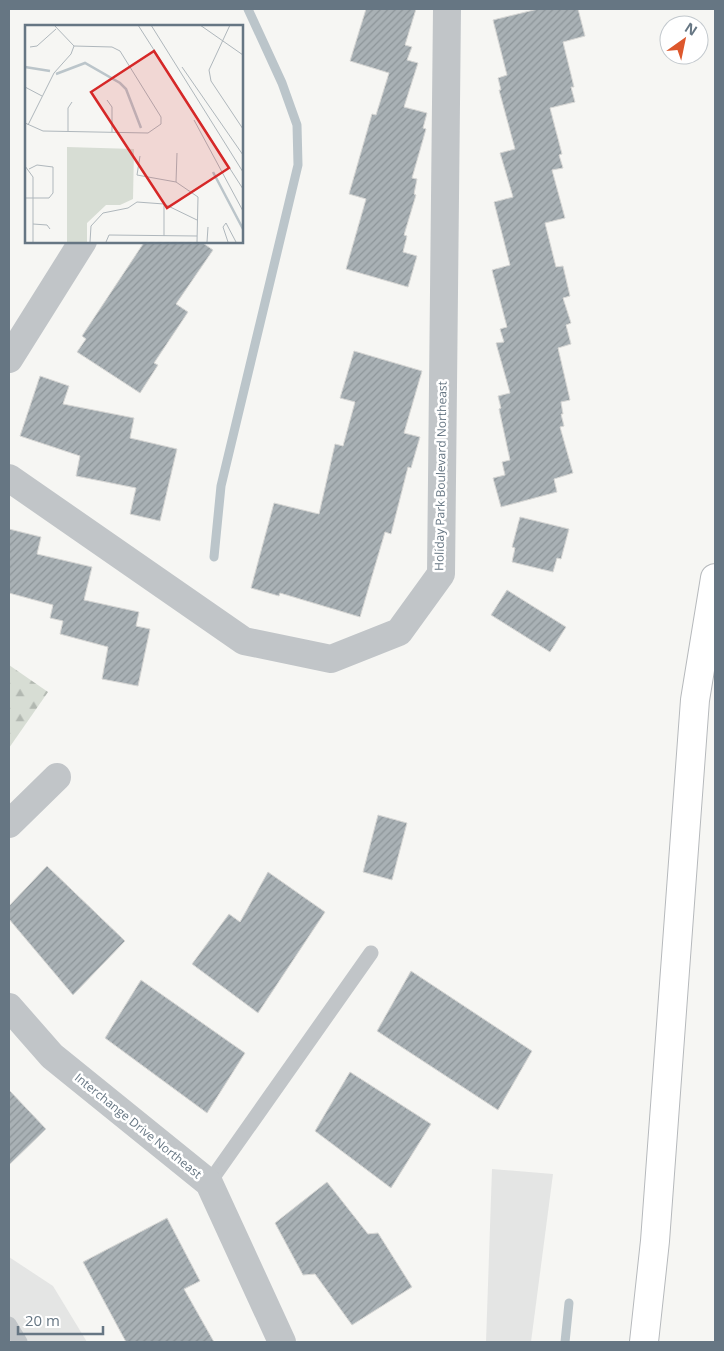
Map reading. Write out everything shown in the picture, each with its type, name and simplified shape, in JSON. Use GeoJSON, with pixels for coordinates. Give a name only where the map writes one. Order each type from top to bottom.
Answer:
{"type":"FeatureCollection","features":[{"type":"Feature","properties":{"kind":"highway"},"geometry":{"type":"LineString","coordinates":[[644,1342],[655,1242],[695,700],[715,578]]}},
{"type":"Feature","properties":{"kind":"street","name":"Holiday Park Boulevard Northeast"},"geometry":{"type":"LineString","coordinates":[[9,478],[244,641],[331,659],[399,632],[441,574],[447,9]]}},
{"type":"Feature","properties":{"kind":"street"},"geometry":{"type":"LineString","coordinates":[[9,359],[82,242]]}},
{"type":"Feature","properties":{"kind":"street"},"geometry":{"type":"LineString","coordinates":[[9,824],[57,777]]}},
{"type":"Feature","properties":{"kind":"street","name":"Interchange Drive Northeast"},"geometry":{"type":"LineString","coordinates":[[9,1007],[52,1056],[209,1183],[282,1342]]}},
{"type":"Feature","properties":{"kind":"lane"},"geometry":{"type":"LineString","coordinates":[[209,1183],[371,953]]}},
{"type":"Feature","properties":{"kind":"lane"},"geometry":{"type":"LineString","coordinates":[[9,1324],[20,1342]]}},
{"type":"Feature","properties":{"kind":"shaded area"},"geometry":{"type":"Polygon","coordinates":[[[492,1169],[553,1174],[531,1342],[486,1342],[492,1169]]]}},
{"type":"Feature","properties":{"kind":"shaded area"},"geometry":{"type":"Polygon","coordinates":[[[9,1257],[53,1286],[87,1342],[9,1342],[9,1257]]]}},
{"type":"Feature","properties":{"kind":"green space"},"geometry":{"type":"Polygon","coordinates":[[[9,665],[48,692],[9,748],[9,665]]]}},
{"type":"Feature","properties":{"kind":"building"},"geometry":{"type":"Polygon","coordinates":[[[366,9],[416,9],[405,45],[412,47],[407,60],[418,63],[404,107],[427,113],[423,128],[426,129],[412,178],[417,179],[414,194],[416,195],[404,235],[407,236],[403,252],[417,256],[408,287],[346,269],[366,199],[349,194],[372,114],[376,115],[389,73],[350,61],[366,9]]]}},
{"type":"Feature","properties":{"kind":"building"},"geometry":{"type":"Polygon","coordinates":[[[538,9],[578,9],[585,36],[563,42],[574,87],[571,87],[575,102],[550,108],[562,154],[559,155],[563,168],[552,170],[565,218],[545,223],[556,267],[563,266],[570,296],[563,298],[571,323],[566,325],[571,344],[558,348],[570,400],[561,402],[564,426],[560,427],[573,473],[554,479],[557,492],[501,507],[493,478],[505,475],[502,462],[510,460],[498,396],[510,393],[496,343],[504,342],[500,329],[507,327],[492,270],[510,265],[494,202],[513,197],[500,153],[515,149],[499,90],[501,90],[498,78],[507,75],[493,20],[538,9]]]}},
{"type":"Feature","properties":{"kind":"building"},"geometry":{"type":"Polygon","coordinates":[[[144,242],[201,242],[213,250],[176,304],[188,312],[154,363],[158,365],[140,393],[77,352],[86,339],[82,336],[144,242]]]}},
{"type":"Feature","properties":{"kind":"building"},"geometry":{"type":"Polygon","coordinates":[[[354,351],[422,371],[404,433],[420,437],[411,468],[408,467],[391,534],[385,532],[360,617],[280,593],[279,596],[251,588],[274,503],[319,514],[335,444],[343,446],[355,402],[340,398],[354,351]]]}},
{"type":"Feature","properties":{"kind":"building"},"geometry":{"type":"Polygon","coordinates":[[[40,376],[69,386],[63,404],[134,418],[130,438],[177,449],[160,521],[130,514],[136,488],[76,476],[80,456],[20,436],[40,376]]]}},
{"type":"Feature","properties":{"kind":"building"},"geometry":{"type":"Polygon","coordinates":[[[520,517],[569,529],[561,559],[557,558],[553,572],[512,562],[515,548],[512,547],[520,517]]]}},
{"type":"Feature","properties":{"kind":"building"},"geometry":{"type":"Polygon","coordinates":[[[9,529],[41,537],[37,554],[92,567],[84,600],[139,612],[136,626],[150,629],[138,686],[102,679],[108,647],[60,634],[63,621],[50,618],[53,605],[9,593],[9,529]]]}},
{"type":"Feature","properties":{"kind":"building"},"geometry":{"type":"Polygon","coordinates":[[[507,590],[566,627],[550,652],[491,615],[507,590]]]}},
{"type":"Feature","properties":{"kind":"building"},"geometry":{"type":"Polygon","coordinates":[[[378,815],[407,823],[392,880],[363,872],[378,815]]]}},
{"type":"Feature","properties":{"kind":"building"},"geometry":{"type":"Polygon","coordinates":[[[47,866],[125,941],[73,995],[9,919],[9,906],[47,866]]]}},
{"type":"Feature","properties":{"kind":"building"},"geometry":{"type":"Polygon","coordinates":[[[268,872],[325,912],[258,1013],[192,964],[229,914],[240,922],[268,872]]]}},
{"type":"Feature","properties":{"kind":"building"},"geometry":{"type":"Polygon","coordinates":[[[411,971],[532,1051],[498,1110],[377,1031],[411,971]]]}},
{"type":"Feature","properties":{"kind":"building"},"geometry":{"type":"Polygon","coordinates":[[[141,980],[245,1053],[207,1113],[105,1038],[141,980]]]}},
{"type":"Feature","properties":{"kind":"building"},"geometry":{"type":"Polygon","coordinates":[[[350,1072],[431,1124],[391,1188],[315,1131],[350,1072]]]}},
{"type":"Feature","properties":{"kind":"building"},"geometry":{"type":"Polygon","coordinates":[[[9,1090],[46,1129],[9,1165],[9,1090]]]}},
{"type":"Feature","properties":{"kind":"building"},"geometry":{"type":"Polygon","coordinates":[[[327,1182],[368,1234],[378,1233],[412,1287],[352,1325],[315,1274],[303,1275],[275,1223],[327,1182]]]}},
{"type":"Feature","properties":{"kind":"building"},"geometry":{"type":"Polygon","coordinates":[[[167,1218],[200,1281],[184,1289],[214,1342],[126,1342],[83,1262],[167,1218]]]}},
{"type":"Feature","properties":{"kind":"waterway"},"geometry":{"type":"LineString","coordinates":[[214,557],[221,486],[298,165],[297,125],[282,83],[248,9]]}},
{"type":"Feature","properties":{"kind":"waterway"},"geometry":{"type":"LineString","coordinates":[[565,1342],[569,1303]]}}]}
